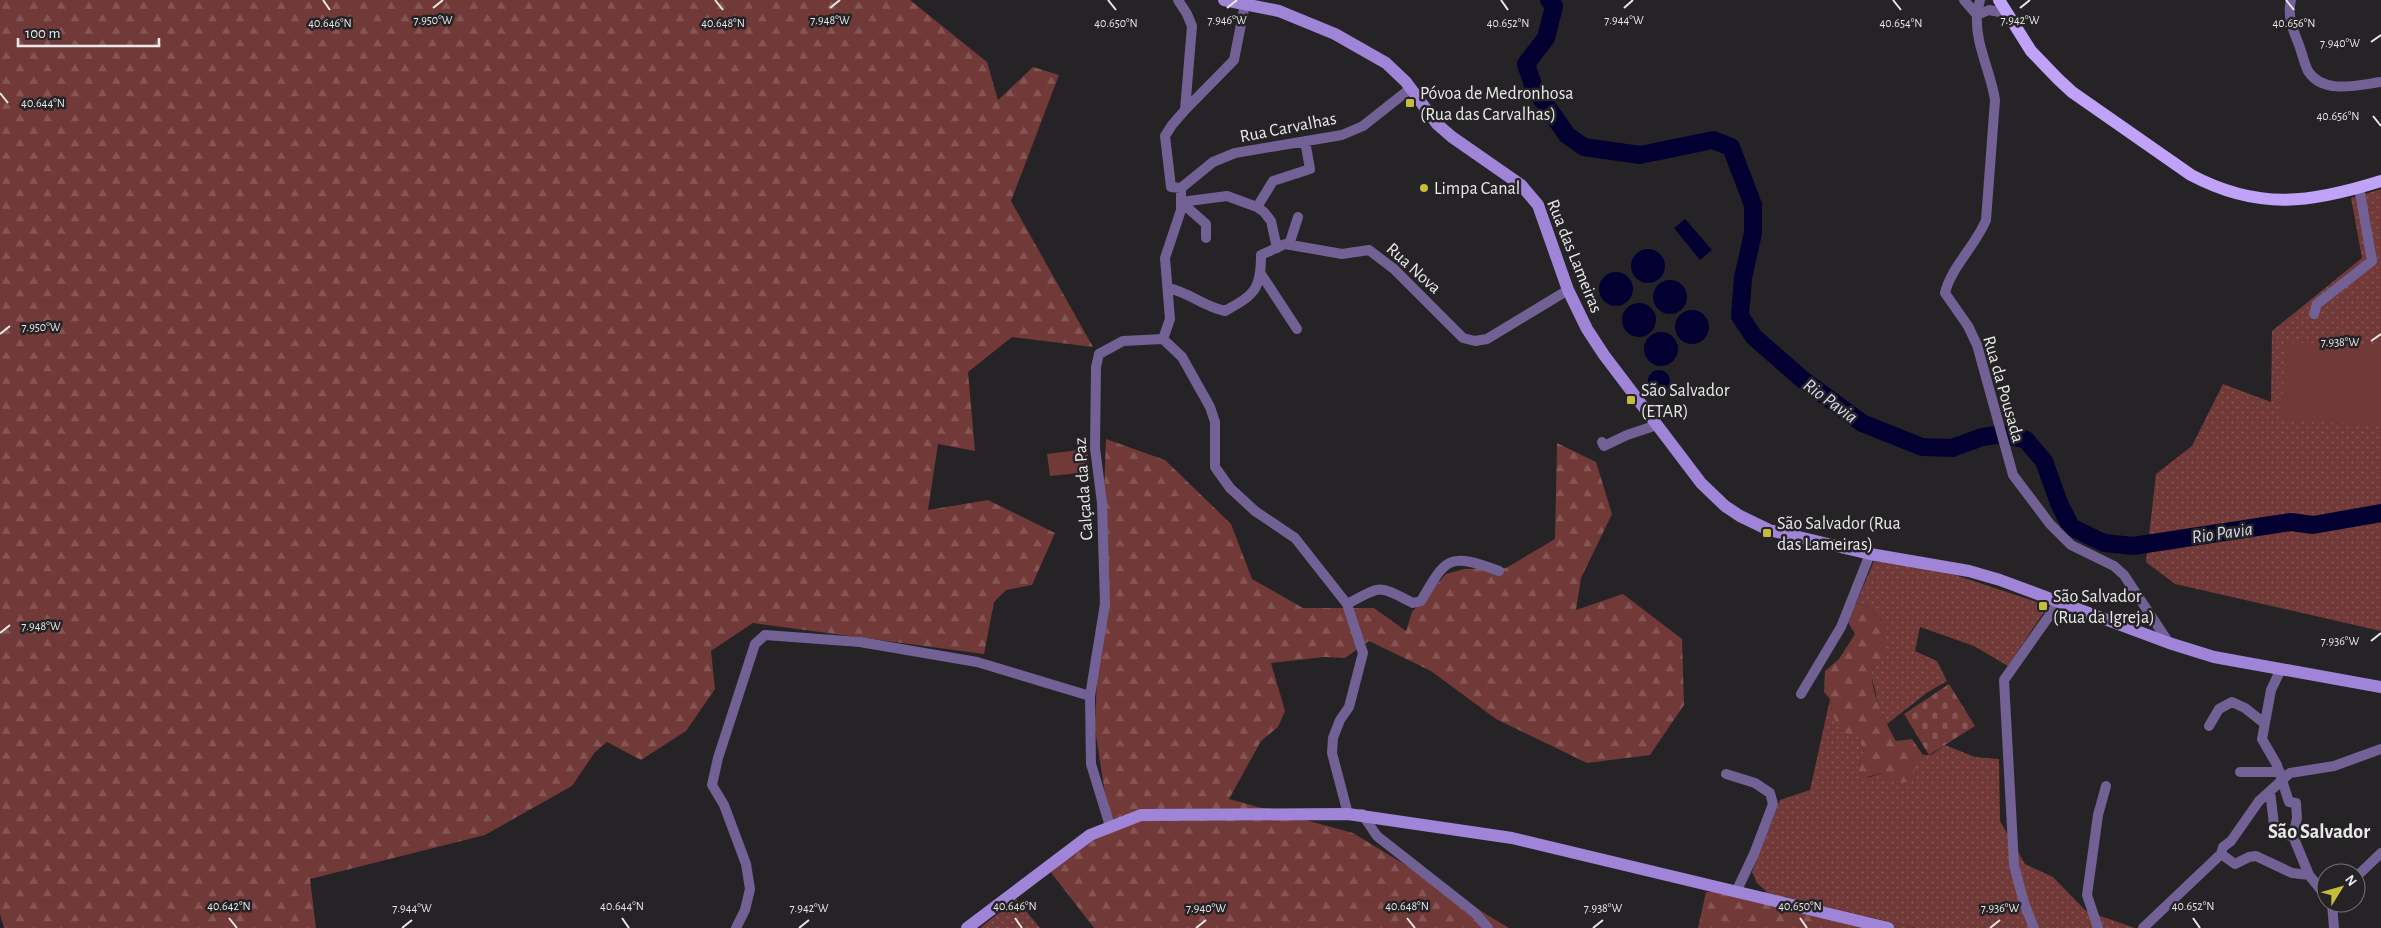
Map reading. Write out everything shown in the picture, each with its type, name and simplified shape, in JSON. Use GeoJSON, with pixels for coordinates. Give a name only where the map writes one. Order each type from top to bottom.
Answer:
{"type":"FeatureCollection","features":[{"type":"Feature","properties":{"kind":"main road"},"geometry":{"type":"LineString","coordinates":[[1999,0],[2005,12],[2043,66],[2072,92],[2184,170],[2211,186],[2243,196],[2268,200],[2300,199],[2359,187],[2381,180]]}},
{"type":"Feature","properties":{"kind":"street"},"geometry":{"type":"LineString","coordinates":[[1178,0],[1192,26],[1185,110]]}},
{"type":"Feature","properties":{"kind":"street","name":"Rua das Lameiras"},"geometry":{"type":"LineString","coordinates":[[1224,0],[1279,11],[1336,34],[1386,63],[1411,88],[1437,124],[1452,138],[1521,185],[1538,205],[1568,290],[1587,329],[1701,482],[1724,506],[1740,516],[1769,530],[1870,554],[1969,571],[2000,580],[2169,643],[2214,657],[2381,687]]}},
{"type":"Feature","properties":{"kind":"street"},"geometry":{"type":"LineString","coordinates":[[1964,0],[1978,7],[2005,12]]}},
{"type":"Feature","properties":{"kind":"street"},"geometry":{"type":"LineString","coordinates":[[1978,7],[1989,0]]}},
{"type":"Feature","properties":{"kind":"street"},"geometry":{"type":"LineString","coordinates":[[2291,0],[2289,9],[2291,25],[2308,71],[2317,80],[2327,85],[2338,87],[2381,82]]}},
{"type":"Feature","properties":{"kind":"street"},"geometry":{"type":"LineString","coordinates":[[1244,4],[1234,60],[1185,110],[1165,136],[1171,187],[1181,188],[1181,210],[1166,258],[1170,319],[1163,339],[1182,357],[1210,406],[1215,422],[1215,467],[1230,488],[1255,511],[1295,538],[1348,604],[1363,653],[1349,707],[1340,720],[1333,738],[1332,753],[1348,814]]}},
{"type":"Feature","properties":{"kind":"street","name":"Rua da Pousada"},"geometry":{"type":"LineString","coordinates":[[1978,7],[1979,39],[1992,81],[1995,100],[1988,210],[1980,237],[1947,283],[1945,294],[1968,326],[1977,345],[2013,475],[2050,524],[2072,545],[2114,566],[2124,575],[2169,643]]}},
{"type":"Feature","properties":{"kind":"street","name":"Rua Carvalhas"},"geometry":{"type":"LineString","coordinates":[[1181,188],[1213,162],[1235,153],[1342,135],[1362,126],[1411,88]]}},
{"type":"Feature","properties":{"kind":"street"},"geometry":{"type":"LineString","coordinates":[[1256,207],[1273,181],[1310,169],[1305,141]]}},
{"type":"Feature","properties":{"kind":"street"},"geometry":{"type":"LineString","coordinates":[[2314,314],[2317,304],[2372,261],[2359,187]]}},
{"type":"Feature","properties":{"kind":"street"},"geometry":{"type":"LineString","coordinates":[[1181,202],[1227,196],[1256,207],[1271,221],[1278,248]]}},
{"type":"Feature","properties":{"kind":"street"},"geometry":{"type":"LineString","coordinates":[[1181,202],[1206,224],[1206,238]]}},
{"type":"Feature","properties":{"kind":"street"},"geometry":{"type":"LineString","coordinates":[[1289,245],[1298,217]]}},
{"type":"Feature","properties":{"kind":"street","name":"Rua Nova"},"geometry":{"type":"LineString","coordinates":[[1168,288],[1184,292],[1208,307],[1224,311],[1249,297],[1256,290],[1261,274],[1261,256],[1285,244],[1342,254],[1369,250],[1394,269],[1463,338],[1475,341],[1487,339],[1568,290]]}},
{"type":"Feature","properties":{"kind":"street"},"geometry":{"type":"LineString","coordinates":[[1261,274],[1296,329]]}},
{"type":"Feature","properties":{"kind":"street","name":"Calçada da Paz"},"geometry":{"type":"LineString","coordinates":[[1110,826],[1091,764],[1090,696],[1105,604],[1102,503],[1095,448],[1096,367],[1100,354],[1123,341],[1163,339]]}},
{"type":"Feature","properties":{"kind":"street"},"geometry":{"type":"LineString","coordinates":[[1602,442],[1604,446],[1627,435],[1657,425]]}},
{"type":"Feature","properties":{"kind":"street"},"geometry":{"type":"LineString","coordinates":[[1801,694],[1841,627],[1870,554]]}},
{"type":"Feature","properties":{"kind":"street"},"geometry":{"type":"LineString","coordinates":[[1348,604],[1375,589],[1384,589],[1413,603],[1420,601],[1440,568],[1455,560],[1486,566],[1499,571]]}},
{"type":"Feature","properties":{"kind":"street"},"geometry":{"type":"LineString","coordinates":[[2034,928],[2024,903],[2014,865],[2004,680],[2059,602]]}},
{"type":"Feature","properties":{"kind":"street"},"geometry":{"type":"LineString","coordinates":[[2145,633],[2149,612]]}},
{"type":"Feature","properties":{"kind":"street"},"geometry":{"type":"LineString","coordinates":[[736,928],[745,910],[750,889],[746,864],[724,805],[712,785],[718,758],[755,644],[765,635],[860,642],[977,662],[1090,696]]}},
{"type":"Feature","properties":{"kind":"street"},"geometry":{"type":"LineString","coordinates":[[2281,669],[2271,690],[2262,739],[2281,776],[2290,802],[2296,804],[2297,810],[2292,836],[2308,875],[2316,884]]}},
{"type":"Feature","properties":{"kind":"street"},"geometry":{"type":"LineString","coordinates":[[2209,726],[2219,709],[2232,702],[2245,708],[2264,723]]}},
{"type":"Feature","properties":{"kind":"street"},"geometry":{"type":"LineString","coordinates":[[2240,772],[2281,776],[2334,766],[2381,749]]}},
{"type":"Feature","properties":{"kind":"street"},"geometry":{"type":"LineString","coordinates":[[1726,774],[1755,783],[1770,793],[1773,804],[1754,854],[1736,892]]}},
{"type":"Feature","properties":{"kind":"street"},"geometry":{"type":"LineString","coordinates":[[2143,928],[2221,854],[2223,847],[2231,841],[2253,808],[2270,791],[2281,776]]}},
{"type":"Feature","properties":{"kind":"street"},"geometry":{"type":"LineString","coordinates":[[2098,928],[2086,895],[2098,815],[2106,786]]}},
{"type":"Feature","properties":{"kind":"street"},"geometry":{"type":"LineString","coordinates":[[2270,791],[2275,833],[2292,836]]}},
{"type":"Feature","properties":{"kind":"street"},"geometry":{"type":"LineString","coordinates":[[967,928],[1090,835],[1141,815],[1348,814],[1362,814],[1512,838],[1888,928]]}},
{"type":"Feature","properties":{"kind":"street"},"geometry":{"type":"LineString","coordinates":[[1362,814],[1377,836],[1475,913],[1488,928]]}},
{"type":"Feature","properties":{"kind":"street"},"geometry":{"type":"LineString","coordinates":[[2366,867],[2381,853]]}},
{"type":"Feature","properties":{"kind":"street"},"geometry":{"type":"LineString","coordinates":[[2221,854],[2235,864],[2249,857],[2256,856],[2292,873],[2308,875]]}},
{"type":"Feature","properties":{"kind":"street"},"geometry":{"type":"LineString","coordinates":[[2333,913],[2334,928]]}},
{"type":"Feature","properties":{"kind":"green space"},"geometry":{"type":"Polygon","coordinates":[[[0,0],[910,0],[987,62],[998,100],[1033,67],[1059,75],[1011,201],[1093,347],[1012,337],[968,372],[975,451],[938,444],[928,510],[988,500],[1055,533],[1032,585],[1006,590],[994,602],[984,654],[753,623],[711,651],[715,689],[686,731],[641,760],[607,742],[595,752],[572,786],[485,835],[310,879],[316,928],[4,928],[0,914],[0,0]]]}},
{"type":"Feature","properties":{"kind":"green space"},"geometry":{"type":"Polygon","coordinates":[[[2381,189],[2381,631],[2175,584],[2146,562],[2156,474],[2192,446],[2223,384],[2271,402],[2272,331],[2362,258],[2351,198],[2381,189]]]}},
{"type":"Feature","properties":{"kind":"green space"},"geometry":{"type":"Polygon","coordinates":[[[2286,342],[2381,346],[2381,424],[2281,421],[2286,342]]]}},
{"type":"Feature","properties":{"kind":"green space"},"geometry":{"type":"Polygon","coordinates":[[[1106,439],[1165,460],[1231,524],[1252,579],[1303,608],[1374,608],[1406,631],[1412,612],[1446,574],[1464,569],[1506,568],[1555,539],[1557,443],[1596,462],[1612,514],[1581,578],[1576,610],[1623,594],[1682,639],[1684,705],[1650,755],[1587,763],[1496,719],[1431,671],[1369,641],[1345,658],[1324,657],[1271,663],[1285,711],[1278,727],[1261,741],[1229,799],[1353,833],[1509,928],[1094,928],[1049,870],[1110,826],[1095,729],[1106,439]]]}},
{"type":"Feature","properties":{"kind":"green space"},"geometry":{"type":"Polygon","coordinates":[[[1087,449],[1090,472],[1050,476],[1047,454],[1087,449]]]}},
{"type":"Feature","properties":{"kind":"green space"},"geometry":{"type":"Polygon","coordinates":[[[1874,561],[1940,570],[2040,603],[2044,612],[2008,666],[1974,646],[1920,627],[1915,651],[1937,661],[1947,681],[1928,692],[1887,724],[1879,707],[1871,674],[1887,627],[1869,607],[1856,603],[1874,561]]]}},
{"type":"Feature","properties":{"kind":"green space"},"geometry":{"type":"Polygon","coordinates":[[[1856,603],[1869,607],[1887,627],[1885,657],[1875,664],[1872,671],[1872,680],[1878,703],[1896,741],[1912,739],[1923,755],[1908,782],[1891,782],[1881,773],[1861,779],[1858,768],[1864,752],[1858,736],[1841,732],[1832,713],[1830,699],[1824,692],[1825,671],[1839,659],[1855,634],[1848,622],[1856,603]]]}},
{"type":"Feature","properties":{"kind":"green space"},"geometry":{"type":"Polygon","coordinates":[[[1949,684],[1975,726],[1929,755],[1904,714],[1949,684]]]}},
{"type":"Feature","properties":{"kind":"green space"},"geometry":{"type":"Polygon","coordinates":[[[1830,699],[1832,713],[1858,735],[1864,753],[1858,768],[1867,778],[1882,773],[1907,782],[1923,755],[1931,755],[1945,745],[1975,757],[1999,759],[2000,821],[2025,864],[2053,877],[2086,911],[2135,928],[1915,928],[1767,892],[1757,883],[1752,872],[1780,800],[1810,790],[1830,699]]]}},
{"type":"Feature","properties":{"kind":"green space"},"geometry":{"type":"Polygon","coordinates":[[[1706,892],[1767,892],[1915,928],[1698,928],[1706,892]]]}},
{"type":"Feature","properties":{"kind":"green space"},"geometry":{"type":"Polygon","coordinates":[[[1016,899],[1040,928],[980,928],[1016,899]]]}},
{"type":"Feature","properties":{"kind":"shaded area"},"geometry":{"type":"Polygon","coordinates":[[[1685,219],[1712,250],[1700,260],[1674,228],[1685,219]]]}},
{"type":"Feature","properties":{"kind":"shaded area"},"geometry":{"type":"Polygon","coordinates":[[[1648,249],[1660,254],[1665,266],[1660,278],[1648,283],[1636,278],[1631,266],[1636,254],[1648,249]]]}},
{"type":"Feature","properties":{"kind":"shaded area"},"geometry":{"type":"Polygon","coordinates":[[[1616,272],[1628,277],[1633,289],[1628,301],[1616,306],[1604,301],[1599,289],[1604,277],[1616,272]]]}},
{"type":"Feature","properties":{"kind":"shaded area"},"geometry":{"type":"Polygon","coordinates":[[[1670,280],[1682,285],[1687,297],[1682,309],[1670,314],[1658,309],[1653,297],[1658,285],[1670,280]]]}},
{"type":"Feature","properties":{"kind":"shaded area"},"geometry":{"type":"Polygon","coordinates":[[[1639,303],[1651,308],[1656,320],[1651,332],[1639,337],[1627,332],[1622,320],[1627,308],[1639,303]]]}},
{"type":"Feature","properties":{"kind":"shaded area"},"geometry":{"type":"Polygon","coordinates":[[[1692,310],[1704,315],[1709,327],[1704,339],[1692,344],[1680,339],[1675,327],[1680,315],[1692,310]]]}},
{"type":"Feature","properties":{"kind":"shaded area"},"geometry":{"type":"Polygon","coordinates":[[[1661,332],[1673,337],[1678,349],[1673,361],[1661,366],[1649,361],[1644,349],[1649,337],[1661,332]]]}},
{"type":"Feature","properties":{"kind":"shaded area"},"geometry":{"type":"Polygon","coordinates":[[[1659,370],[1667,373],[1670,381],[1667,389],[1659,392],[1651,389],[1648,381],[1651,373],[1659,370]]]}},
{"type":"Feature","properties":{"kind":"waterway","name":"Rio Pavia"},"geometry":{"type":"LineString","coordinates":[[1549,0],[1554,6],[1546,38],[1526,64],[1534,88],[1567,135],[1584,147],[1640,155],[1713,140],[1731,147],[1753,205],[1753,233],[1743,278],[1740,316],[1754,337],[1802,379],[1862,423],[1922,447],[1952,448],[1982,437],[2004,434],[2026,440],[2044,461],[2059,503],[2071,527],[2104,543],[2133,546],[2291,522],[2313,525],[2381,513]]}},
{"type":"Feature","properties":{"kind":"place","name":"Póvoa de Medronhosa (Rua das Carvalhas)"},"geometry":{"type":"Point","coordinates":[1410,103]}},
{"type":"Feature","properties":{"kind":"place","name":"Limpa Canal"},"geometry":{"type":"Point","coordinates":[1424,188]}},
{"type":"Feature","properties":{"kind":"place","name":"São Salvador (ETAR)"},"geometry":{"type":"Point","coordinates":[1631,400]}},
{"type":"Feature","properties":{"kind":"place","name":"São Salvador (Rua das Lameiras)"},"geometry":{"type":"Point","coordinates":[1767,533]}},
{"type":"Feature","properties":{"kind":"place","name":"São Salvador (Rua da Igreja)"},"geometry":{"type":"Point","coordinates":[2043,606]}},
{"type":"Feature","properties":{"kind":"district","name":"São Salvador"},"geometry":{"type":"Point","coordinates":[2319,831]}}]}
